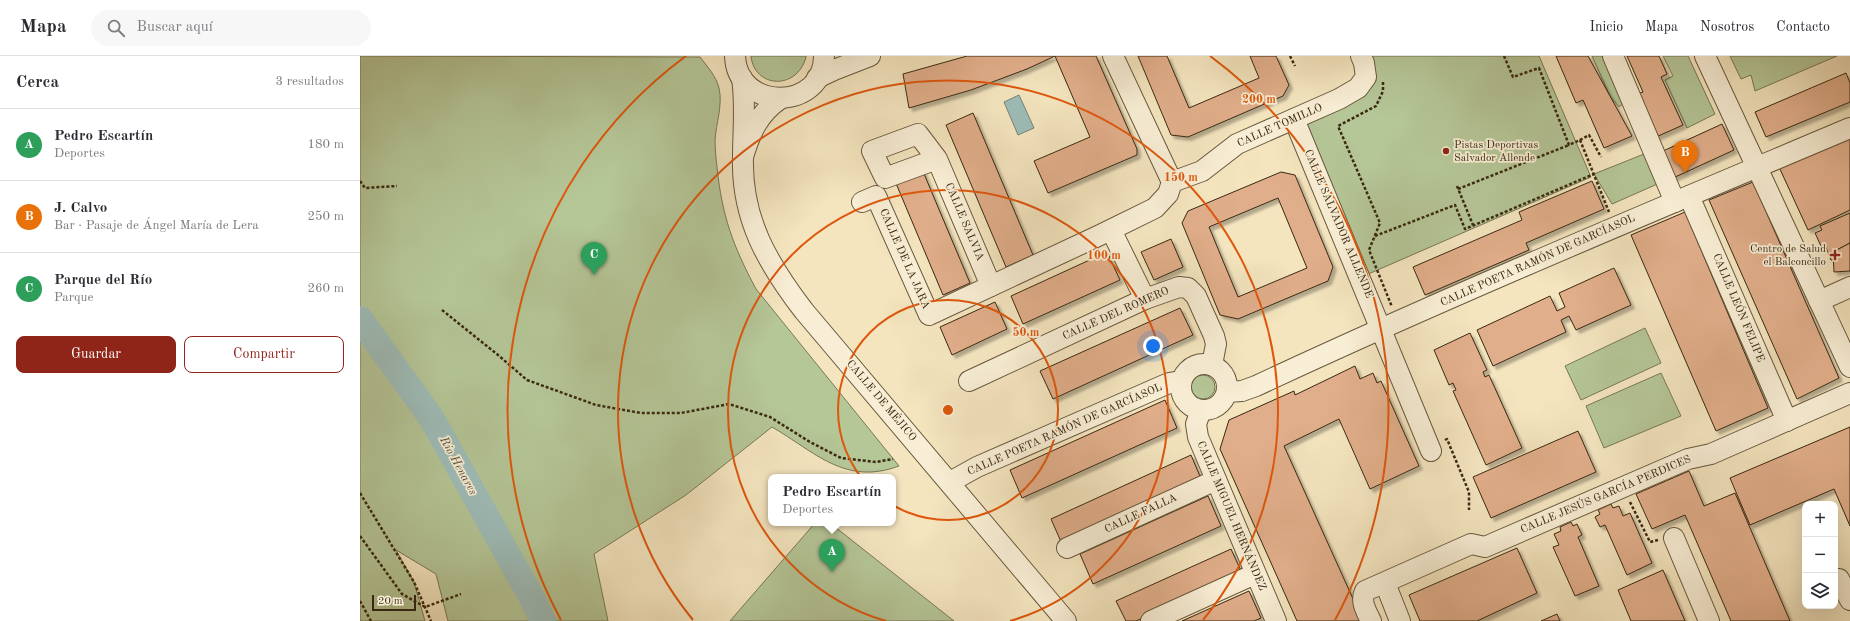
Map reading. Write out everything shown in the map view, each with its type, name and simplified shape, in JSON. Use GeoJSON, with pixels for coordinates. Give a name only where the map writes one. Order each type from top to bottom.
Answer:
{"type":"FeatureCollection","features":[{"type":"Feature","properties":{"kind":"street"},"geometry":{"type":"LineString","coordinates":[[742,78],[749,87],[758,93],[780,98],[790,97],[801,93],[810,87],[822,69],[824,56]]}},
{"type":"Feature","properties":{"kind":"street"},"geometry":{"type":"LineString","coordinates":[[817,78],[870,56]]}},
{"type":"Feature","properties":{"kind":"street"},"geometry":{"type":"LineString","coordinates":[[991,286],[1155,208],[1168,194],[1172,182],[1113,56]]}},
{"type":"Feature","properties":{"kind":"street","name":"CALLE TOMILLO"},"geometry":{"type":"LineString","coordinates":[[1172,182],[1202,171],[1237,144],[1339,100],[1358,88],[1366,77],[1364,63],[1361,56]]}},
{"type":"Feature","properties":{"kind":"street","name":"CALLE LEÓN FELIPE"},"geometry":{"type":"LineString","coordinates":[[1613,56],[1787,421]]}},
{"type":"Feature","properties":{"kind":"street"},"geometry":{"type":"LineString","coordinates":[[1706,56],[1850,367]]}},
{"type":"Feature","properties":{"kind":"street","name":"CALLE DE MÉJICO"},"geometry":{"type":"LineString","coordinates":[[735,57],[742,78],[745,98],[743,123],[744,188],[759,242],[778,277],[804,311],[1066,621]]}},
{"type":"Feature","properties":{"kind":"street","name":"CALLE DE MÉJICO"},"geometry":{"type":"LineString","coordinates":[[744,157],[748,139],[755,125],[771,105],[780,98]]}},
{"type":"Feature","properties":{"kind":"street","name":"CALLE SALVADOR ALLENDE"},"geometry":{"type":"LineString","coordinates":[[1294,119],[1390,325],[1431,451]]}},
{"type":"Feature","properties":{"kind":"street","name":"CALLE POETA RAMÓN DE GARCÍASOL"},"geometry":{"type":"LineString","coordinates":[[1227,392],[1242,391],[1256,386],[1390,325],[1615,227],[1850,128]]}},
{"type":"Feature","properties":{"kind":"street","name":"CALLE SALVIA"},"geometry":{"type":"LineString","coordinates":[[937,159],[991,286]]}},
{"type":"Feature","properties":{"kind":"street","name":"CALLE DE LA JARA"},"geometry":{"type":"LineString","coordinates":[[862,202],[876,196],[929,315],[991,286]]}},
{"type":"Feature","properties":{"kind":"street"},"geometry":{"type":"LineString","coordinates":[[1111,230],[1146,300]]}},
{"type":"Feature","properties":{"kind":"street","name":"CALLE DEL ROMERO"},"geometry":{"type":"LineString","coordinates":[[969,381],[1146,300],[1179,287],[1188,288],[1196,296],[1214,336],[1215,350],[1212,365]]}},
{"type":"Feature","properties":{"kind":"street"},"geometry":{"type":"LineString","coordinates":[[1819,301],[1850,287]]}},
{"type":"Feature","properties":{"kind":"street"},"geometry":{"type":"LineString","coordinates":[[1206,364],[1212,365],[1221,371],[1228,386],[1224,399],[1214,408],[1201,410],[1188,405],[1181,394],[1181,381],[1184,375],[1193,366],[1206,364]]}},
{"type":"Feature","properties":{"kind":"street","name":"CALLE POETA RAMÓN DE GARCÍASOL"},"geometry":{"type":"LineString","coordinates":[[950,482],[998,458],[1169,383],[1181,381]]}},
{"type":"Feature","properties":{"kind":"street","name":"CALLE JESÚS GARCÍA PERDICES"},"geometry":{"type":"LineString","coordinates":[[1371,621],[1364,605],[1362,596],[1364,591],[1385,584],[1471,544],[1484,547],[1688,459],[1711,454],[1850,393]]}},
{"type":"Feature","properties":{"kind":"street","name":"CALLE MIGUEL HERNÁNDEZ"},"geometry":{"type":"LineString","coordinates":[[1201,410],[1196,430],[1276,621]]}},
{"type":"Feature","properties":{"kind":"street","name":"CALLE FALLA"},"geometry":{"type":"LineString","coordinates":[[1067,548],[1216,480]]}},
{"type":"Feature","properties":{"kind":"street"},"geometry":{"type":"LineString","coordinates":[[1674,538],[1709,621]]}},
{"type":"Feature","properties":{"kind":"street"},"geometry":{"type":"LineString","coordinates":[[1151,621],[1256,574]]}},
{"type":"Feature","properties":{"kind":"street"},"geometry":{"type":"LineString","coordinates":[[1839,579],[1850,600]]}},
{"type":"Feature","properties":{"kind":"street"},"geometry":{"type":"LineString","coordinates":[[1385,584],[1400,621]]}},
{"type":"Feature","properties":{"kind":"path"},"geometry":{"type":"LineString","coordinates":[[1290,56],[1295,66]]}},
{"type":"Feature","properties":{"kind":"path"},"geometry":{"type":"LineString","coordinates":[[1504,56],[1513,76],[1538,68],[1569,145]]}},
{"type":"Feature","properties":{"kind":"path"},"geometry":{"type":"LineString","coordinates":[[1383,78],[1383,91],[1376,106],[1338,126],[1380,223],[1369,250],[1390,325]]}},
{"type":"Feature","properties":{"kind":"path"},"geometry":{"type":"LineString","coordinates":[[1474,225],[1457,187],[1569,145],[1589,135],[1601,157]]}},
{"type":"Feature","properties":{"kind":"path"},"geometry":{"type":"LineString","coordinates":[[1580,140],[1615,227]]}},
{"type":"Feature","properties":{"kind":"path"},"geometry":{"type":"LineString","coordinates":[[1374,236],[1455,205],[1465,229],[1594,174]]}},
{"type":"Feature","properties":{"kind":"path"},"geometry":{"type":"LineString","coordinates":[[360,181],[365,188],[397,186]]}},
{"type":"Feature","properties":{"kind":"path"},"geometry":{"type":"LineString","coordinates":[[442,310],[527,380],[596,405],[641,413],[681,413],[729,404],[770,417],[810,442],[841,458],[876,462],[893,460]]}},
{"type":"Feature","properties":{"kind":"path"},"geometry":{"type":"LineString","coordinates":[[1447,440],[1469,492],[1469,510]]}},
{"type":"Feature","properties":{"kind":"path"},"geometry":{"type":"LineString","coordinates":[[1623,487],[1650,542]]}},
{"type":"Feature","properties":{"kind":"path"},"geometry":{"type":"LineString","coordinates":[[360,493],[414,582],[431,621]]}},
{"type":"Feature","properties":{"kind":"path"},"geometry":{"type":"LineString","coordinates":[[360,536],[402,594],[425,607],[461,594]]}},
{"type":"Feature","properties":{"kind":"path"},"geometry":{"type":"LineString","coordinates":[[360,601],[371,621]]}},
{"type":"Feature","properties":{"kind":"green space"},"geometry":{"type":"Polygon","coordinates":[[[360,56],[700,57],[714,75],[719,88],[720,107],[715,140],[719,185],[725,216],[741,259],[756,289],[899,466],[880,471],[862,472],[846,469],[817,456],[772,427],[686,495],[594,554],[608,621],[448,621],[436,574],[396,550],[414,582],[425,621],[360,621],[360,56]]]}},
{"type":"Feature","properties":{"kind":"green space"},"geometry":{"type":"Polygon","coordinates":[[[751,56],[806,57],[801,68],[794,76],[785,80],[776,81],[767,79],[760,74],[754,67],[751,56]]]}},
{"type":"Feature","properties":{"kind":"green space","name":"Pistas Deportivas Salvador Allende"},"geometry":{"type":"Polygon","coordinates":[[[1369,56],[1539,56],[1591,177],[1366,275],[1301,124],[1365,96],[1372,83],[1369,56]]]}},
{"type":"Feature","properties":{"kind":"green space"},"geometry":{"type":"Polygon","coordinates":[[[1592,56],[1610,56],[1628,100],[1619,107],[1610,96],[1592,56]]]}},
{"type":"Feature","properties":{"kind":"green space"},"geometry":{"type":"Polygon","coordinates":[[[1663,56],[1688,56],[1715,114],[1687,128],[1665,80],[1673,76],[1663,56]]]}},
{"type":"Feature","properties":{"kind":"green space"},"geometry":{"type":"Polygon","coordinates":[[[1730,56],[1837,56],[1755,91],[1751,75],[1741,79],[1730,56]]]}},
{"type":"Feature","properties":{"kind":"green space"},"geometry":{"type":"Polygon","coordinates":[[[1649,152],[1662,182],[1612,204],[1594,174],[1649,152]]]}},
{"type":"Feature","properties":{"kind":"green space"},"geometry":{"type":"Polygon","coordinates":[[[1645,328],[1661,363],[1581,400],[1565,366],[1645,328]]]}},
{"type":"Feature","properties":{"kind":"green space"},"geometry":{"type":"Polygon","coordinates":[[[1661,373],[1681,416],[1604,448],[1586,406],[1661,373]]]}},
{"type":"Feature","properties":{"kind":"green space"},"geometry":{"type":"Polygon","coordinates":[[[1198,375],[1208,375],[1215,382],[1215,392],[1208,399],[1198,399],[1191,392],[1191,382],[1198,375]]]}},
{"type":"Feature","properties":{"kind":"green space"},"geometry":{"type":"Polygon","coordinates":[[[812,526],[834,526],[954,621],[730,621],[812,526]]]}},
{"type":"Feature","properties":{"kind":"water"},"geometry":{"type":"Polygon","coordinates":[[[1019,95],[1034,128],[1018,135],[1004,102],[1019,95]]]}},
{"type":"Feature","properties":{"kind":"building"},"geometry":{"type":"Polygon","coordinates":[[[967,56],[1055,56],[1027,69],[971,90],[909,108],[903,74],[967,56]]]}},
{"type":"Feature","properties":{"kind":"building"},"geometry":{"type":"Polygon","coordinates":[[[1055,56],[1096,56],[1137,149],[1137,155],[1048,193],[1034,161],[1090,137],[1055,56]]]}},
{"type":"Feature","properties":{"kind":"building"},"geometry":{"type":"Polygon","coordinates":[[[1138,56],[1167,56],[1189,108],[1259,78],[1250,56],[1276,56],[1289,85],[1283,96],[1188,137],[1171,135],[1138,56]]]}},
{"type":"Feature","properties":{"kind":"building"},"geometry":{"type":"Polygon","coordinates":[[[1556,56],[1588,56],[1632,136],[1604,148],[1583,100],[1576,103],[1556,56]]]}},
{"type":"Feature","properties":{"kind":"building"},"geometry":{"type":"Polygon","coordinates":[[[1627,56],[1659,56],[1667,74],[1661,77],[1683,125],[1656,137],[1637,94],[1643,92],[1627,56]]]}},
{"type":"Feature","properties":{"kind":"building"},"geometry":{"type":"Polygon","coordinates":[[[1846,73],[1850,83],[1850,102],[1766,137],[1755,112],[1846,73]]]}},
{"type":"Feature","properties":{"kind":"building"},"geometry":{"type":"Polygon","coordinates":[[[973,113],[1033,255],[1006,267],[946,125],[973,113]]]}},
{"type":"Feature","properties":{"kind":"building"},"geometry":{"type":"Polygon","coordinates":[[[1722,124],[1734,150],[1673,178],[1661,152],[1722,124]]]}},
{"type":"Feature","properties":{"kind":"building"},"geometry":{"type":"Polygon","coordinates":[[[1850,135],[1850,210],[1808,230],[1779,167],[1850,135]]]}},
{"type":"Feature","properties":{"kind":"building"},"geometry":{"type":"Polygon","coordinates":[[[922,169],[970,283],[943,295],[895,181],[922,169]]]}},
{"type":"Feature","properties":{"kind":"building"},"geometry":{"type":"Polygon","coordinates":[[[1281,172],[1295,175],[1333,267],[1328,281],[1238,319],[1220,315],[1182,223],[1188,211],[1281,172]],[[1278,198],[1209,227],[1238,297],[1307,268],[1278,198]]]}},
{"type":"Feature","properties":{"kind":"building"},"geometry":{"type":"Polygon","coordinates":[[[1592,181],[1604,209],[1526,243],[1529,250],[1425,295],[1413,267],[1522,220],[1519,212],[1592,181]]]}},
{"type":"Feature","properties":{"kind":"building"},"geometry":{"type":"Polygon","coordinates":[[[1753,182],[1839,378],[1797,399],[1709,200],[1753,182]]]}},
{"type":"Feature","properties":{"kind":"building"},"geometry":{"type":"Polygon","coordinates":[[[1685,212],[1768,408],[1716,431],[1631,235],[1685,212]]]}},
{"type":"Feature","properties":{"kind":"building"},"geometry":{"type":"Polygon","coordinates":[[[1850,213],[1850,243],[1833,252],[1833,260],[1831,260],[1825,245],[1821,246],[1815,233],[1822,230],[1820,226],[1850,213]]]}},
{"type":"Feature","properties":{"kind":"building"},"geometry":{"type":"Polygon","coordinates":[[[1171,239],[1183,267],[1154,280],[1141,252],[1171,239]]]}},
{"type":"Feature","properties":{"kind":"building"},"geometry":{"type":"Polygon","coordinates":[[[1850,243],[1850,271],[1834,272],[1833,252],[1850,243]]]}},
{"type":"Feature","properties":{"kind":"building"},"geometry":{"type":"Polygon","coordinates":[[[1107,252],[1120,280],[1023,324],[1011,296],[1107,252]]]}},
{"type":"Feature","properties":{"kind":"building"},"geometry":{"type":"Polygon","coordinates":[[[1614,268],[1631,305],[1576,330],[1569,316],[1561,320],[1566,332],[1493,366],[1477,330],[1550,296],[1557,311],[1565,307],[1559,293],[1614,268]]]}},
{"type":"Feature","properties":{"kind":"building"},"geometry":{"type":"Polygon","coordinates":[[[995,302],[1007,329],[952,355],[940,327],[995,302]]]}},
{"type":"Feature","properties":{"kind":"building"},"geometry":{"type":"Polygon","coordinates":[[[1180,308],[1193,335],[1053,399],[1040,371],[1180,308]]]}},
{"type":"Feature","properties":{"kind":"building"},"geometry":{"type":"Polygon","coordinates":[[[1470,333],[1487,370],[1483,372],[1485,377],[1489,375],[1522,448],[1486,465],[1453,391],[1456,390],[1453,383],[1449,385],[1434,350],[1470,333]]]}},
{"type":"Feature","properties":{"kind":"building"},"geometry":{"type":"Polygon","coordinates":[[[1355,366],[1360,379],[1373,373],[1377,383],[1381,381],[1419,466],[1370,489],[1339,419],[1284,446],[1363,621],[1297,621],[1220,449],[1229,420],[1294,391],[1295,395],[1355,366]]]}},
{"type":"Feature","properties":{"kind":"building"},"geometry":{"type":"Polygon","coordinates":[[[1165,400],[1177,428],[1022,498],[1010,470],[1165,400]]]}},
{"type":"Feature","properties":{"kind":"building"},"geometry":{"type":"Polygon","coordinates":[[[1850,427],[1850,526],[1834,489],[1806,501],[1802,501],[1802,503],[1750,525],[1730,478],[1850,427]]]}},
{"type":"Feature","properties":{"kind":"building"},"geometry":{"type":"Polygon","coordinates":[[[1578,431],[1596,472],[1491,518],[1473,477],[1578,431]]]}},
{"type":"Feature","properties":{"kind":"building"},"geometry":{"type":"Polygon","coordinates":[[[1191,455],[1202,481],[1062,544],[1051,519],[1191,455]]]}},
{"type":"Feature","properties":{"kind":"building"},"geometry":{"type":"Polygon","coordinates":[[[1689,471],[1704,506],[1735,493],[1790,621],[1731,621],[1685,515],[1652,529],[1636,494],[1689,471]]]}},
{"type":"Feature","properties":{"kind":"building"},"geometry":{"type":"Polygon","coordinates":[[[1208,496],[1221,526],[1093,584],[1080,554],[1208,496]]]}},
{"type":"Feature","properties":{"kind":"building"},"geometry":{"type":"Polygon","coordinates":[[[1611,504],[1613,508],[1619,506],[1623,516],[1630,513],[1652,563],[1627,575],[1605,525],[1600,527],[1595,517],[1600,514],[1598,510],[1611,504]]]}},
{"type":"Feature","properties":{"kind":"building"},"geometry":{"type":"Polygon","coordinates":[[[1571,522],[1573,526],[1577,524],[1582,535],[1578,537],[1599,586],[1575,596],[1553,547],[1559,545],[1554,534],[1561,531],[1560,527],[1571,522]]]}},
{"type":"Feature","properties":{"kind":"building"},"geometry":{"type":"Polygon","coordinates":[[[1517,548],[1537,593],[1477,621],[1420,621],[1409,595],[1517,548]]]}},
{"type":"Feature","properties":{"kind":"building"},"geometry":{"type":"Polygon","coordinates":[[[1231,549],[1242,573],[1136,621],[1126,621],[1116,601],[1231,549]]]}},
{"type":"Feature","properties":{"kind":"building"},"geometry":{"type":"Polygon","coordinates":[[[1663,570],[1685,621],[1631,621],[1618,590],[1663,570]]]}},
{"type":"Feature","properties":{"kind":"building"},"geometry":{"type":"Polygon","coordinates":[[[1249,591],[1261,618],[1254,621],[1182,621],[1249,591]]]}},
{"type":"Feature","properties":{"kind":"building"},"geometry":{"type":"Polygon","coordinates":[[[1557,614],[1560,621],[1541,621],[1557,614]]]}},
{"type":"Feature","properties":{"kind":"waterway","name":"Río Henares"},"geometry":{"type":"LineString","coordinates":[[360,319],[432,419],[533,600],[543,621]]}},
{"type":"Feature","properties":{"kind":"place","name":"Pistas Deportivas Salvador Allende"},"geometry":{"type":"Point","coordinates":[1446,151]}},
{"type":"Feature","properties":{"kind":"place","name":"J. Calvo"},"geometry":{"type":"Point","coordinates":[1685,173]}},
{"type":"Feature","properties":{"kind":"place","name":"Centro de Salud el Balconcillo"},"geometry":{"type":"Point","coordinates":[1835,255]}},
{"type":"Feature","properties":{"kind":"place","name":"Parque del Río"},"geometry":{"type":"Point","coordinates":[594,275]}},
{"type":"Feature","properties":{"kind":"place","name":"Pedro Escartín"},"geometry":{"type":"Point","coordinates":[832,572]}}]}
